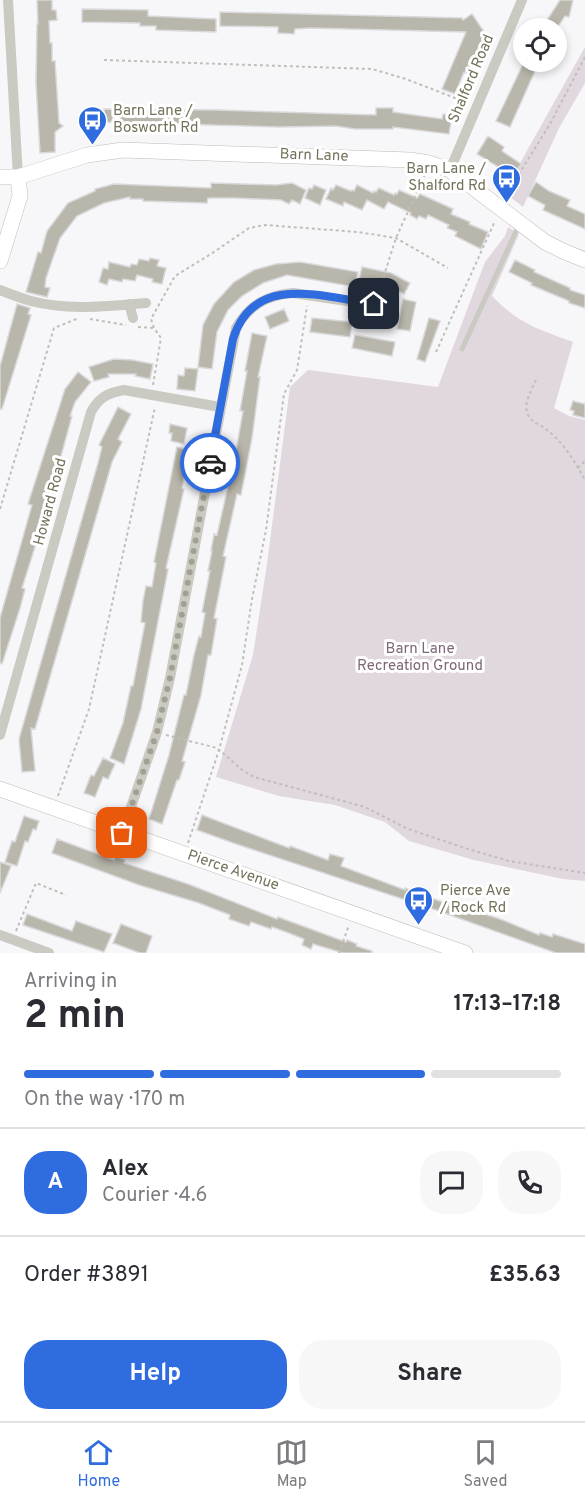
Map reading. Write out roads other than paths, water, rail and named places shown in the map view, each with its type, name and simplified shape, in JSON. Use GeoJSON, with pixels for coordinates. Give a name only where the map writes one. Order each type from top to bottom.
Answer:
{"type":"FeatureCollection","features":[{"type":"Feature","properties":{"kind":"street"},"geometry":{"type":"LineString","coordinates":[[0,261],[20,196],[8,0]]}},
{"type":"Feature","properties":{"kind":"street","name":"Shalford Road"},"geometry":{"type":"LineString","coordinates":[[450,170],[522,0]]}},
{"type":"Feature","properties":{"kind":"street","name":"Barn Lane"},"geometry":{"type":"LineString","coordinates":[[0,177],[18,177],[87,155],[123,150],[372,157],[429,163],[450,170],[545,242],[585,258]]}},
{"type":"Feature","properties":{"kind":"street"},"geometry":{"type":"LineString","coordinates":[[0,290],[31,301],[62,307],[101,308],[146,303]]}},
{"type":"Feature","properties":{"kind":"street"},"geometry":{"type":"LineString","coordinates":[[122,833],[157,732],[170,678],[236,328],[252,307],[270,296],[292,292],[374,304]]}},
{"type":"Feature","properties":{"kind":"street"},"geometry":{"type":"LineString","coordinates":[[129,304],[133,324]]}},
{"type":"Feature","properties":{"kind":"street","name":"Howard Road"},"geometry":{"type":"LineString","coordinates":[[0,735],[91,412],[96,402],[109,393],[124,390],[220,407]]}},
{"type":"Feature","properties":{"kind":"street","name":"Pierce Avenue"},"geometry":{"type":"LineString","coordinates":[[0,790],[465,953]]}},
{"type":"Feature","properties":{"kind":"street"},"geometry":{"type":"LineString","coordinates":[[0,935],[49,953]]}},
{"type":"Feature","properties":{"kind":"lane"},"geometry":{"type":"LineString","coordinates":[[462,348],[520,223]]}},
{"type":"Feature","properties":{"kind":"place","name":"Barn Lane / Bosworth Rd"},"geometry":{"type":"Point","coordinates":[92,146]}},
{"type":"Feature","properties":{"kind":"place","name":"Barn Lane / Shalford Rd"},"geometry":{"type":"Point","coordinates":[507,204]}},
{"type":"Feature","properties":{"kind":"place","name":"Pierce Ave / Rock Rd"},"geometry":{"type":"Point","coordinates":[419,926]}},
{"type":"Feature","properties":{"kind":"park label","name":"Barn Lane Recreation Ground"},"geometry":{"type":"Point","coordinates":[420,658]}}]}
